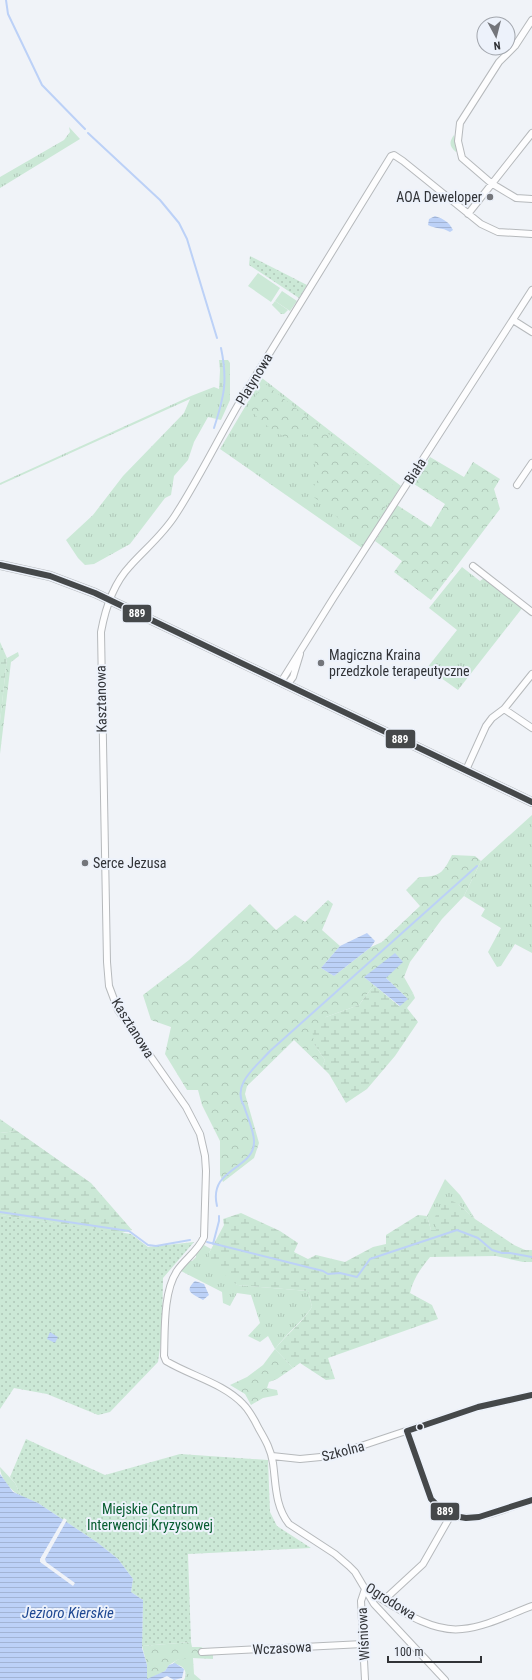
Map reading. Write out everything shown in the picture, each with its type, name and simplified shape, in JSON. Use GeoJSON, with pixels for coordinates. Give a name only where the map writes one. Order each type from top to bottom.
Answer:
{"type":"FeatureCollection","features":[{"type":"Feature","properties":{"kind":"street"},"geometry":{"type":"LineString","coordinates":[[532,20],[516,46],[499,62],[460,123],[458,141],[462,158],[491,182],[516,198],[532,200]]}},
{"type":"Feature","properties":{"kind":"street"},"geometry":{"type":"LineString","coordinates":[[532,133],[491,182],[468,214],[481,224],[498,232],[532,234]]}},
{"type":"Feature","properties":{"kind":"street","name":"Platynowa"},"geometry":{"type":"LineString","coordinates":[[111,600],[119,582],[129,567],[159,537],[176,515],[244,394],[391,156],[394,155],[468,214]]}},
{"type":"Feature","properties":{"kind":"street","name":"Biała"},"geometry":{"type":"LineString","coordinates":[[284,684],[294,661],[334,597],[532,290]]}},
{"type":"Feature","properties":{"kind":"street"},"geometry":{"type":"LineString","coordinates":[[513,320],[532,332]]}},
{"type":"Feature","properties":{"kind":"street"},"geometry":{"type":"LineString","coordinates":[[517,485],[532,464]]}},
{"type":"Feature","properties":{"kind":"street"},"geometry":{"type":"LineString","coordinates":[[0,565],[55,578],[82,587],[532,802]]}},
{"type":"Feature","properties":{"kind":"street"},"geometry":{"type":"LineString","coordinates":[[473,566],[532,612]]}},
{"type":"Feature","properties":{"kind":"street","name":"Kasztanowa"},"geometry":{"type":"LineString","coordinates":[[111,600],[103,621],[100,642],[108,975],[112,995],[118,1010],[192,1118],[202,1140],[206,1163],[204,1237],[199,1246],[177,1271],[169,1288],[164,1349],[166,1361],[226,1390],[244,1405],[269,1448],[272,1456]]}},
{"type":"Feature","properties":{"kind":"street"},"geometry":{"type":"LineString","coordinates":[[466,770],[486,726],[492,718],[504,709],[532,674]]}},
{"type":"Feature","properties":{"kind":"street"},"geometry":{"type":"LineString","coordinates":[[504,709],[532,728]]}},
{"type":"Feature","properties":{"kind":"street","name":"Szkolna"},"geometry":{"type":"LineString","coordinates":[[272,1456],[300,1459],[331,1456],[478,1407],[532,1395]]}},
{"type":"Feature","properties":{"kind":"street"},"geometry":{"type":"LineString","coordinates":[[407,1431],[431,1499],[436,1505],[451,1514],[462,1518],[473,1518],[532,1500]]}},
{"type":"Feature","properties":{"kind":"street","name":"Ogrodowa"},"geometry":{"type":"LineString","coordinates":[[272,1456],[279,1506],[289,1524],[335,1554],[349,1566],[365,1589],[384,1600],[429,1625],[452,1630],[475,1627],[532,1606]]}},
{"type":"Feature","properties":{"kind":"street"},"geometry":{"type":"LineString","coordinates":[[384,1600],[423,1564],[451,1514]]}},
{"type":"Feature","properties":{"kind":"street"},"geometry":{"type":"LineString","coordinates":[[365,1589],[374,1604],[445,1680]]}},
{"type":"Feature","properties":{"kind":"street","name":"Wiśniowa"},"geometry":{"type":"LineString","coordinates":[[365,1589],[361,1601],[365,1680]]}},
{"type":"Feature","properties":{"kind":"street","name":"Wczasowa"},"geometry":{"type":"LineString","coordinates":[[202,1652],[363,1644]]}},
{"type":"Feature","properties":{"kind":"green space"},"geometry":{"type":"Polygon","coordinates":[[[69,127],[80,139],[0,188],[0,177],[64,140],[70,132],[69,127]]]}},
{"type":"Feature","properties":{"kind":"green space"},"geometry":{"type":"Polygon","coordinates":[[[454,135],[457,151],[456,152],[450,144],[454,135]]]}},
{"type":"Feature","properties":{"kind":"green space"},"geometry":{"type":"Polygon","coordinates":[[[250,256],[307,285],[299,298],[249,265],[250,256]]]}},
{"type":"Feature","properties":{"kind":"green space"},"geometry":{"type":"Polygon","coordinates":[[[258,273],[280,288],[271,302],[248,286],[258,273]]]}},
{"type":"Feature","properties":{"kind":"green space"},"geometry":{"type":"Polygon","coordinates":[[[282,291],[297,301],[290,311],[275,301],[282,291]]]}},
{"type":"Feature","properties":{"kind":"green space"},"geometry":{"type":"Polygon","coordinates":[[[275,301],[288,310],[284,314],[281,314],[272,305],[275,301]]]}},
{"type":"Feature","properties":{"kind":"green space"},"geometry":{"type":"Polygon","coordinates":[[[219,360],[228,360],[230,363],[230,400],[221,420],[208,417],[194,442],[188,460],[174,476],[171,495],[165,498],[130,544],[94,564],[85,565],[78,558],[66,540],[93,515],[123,476],[184,413],[190,399],[0,485],[0,483],[191,396],[214,387],[219,389],[219,360]]]}},
{"type":"Feature","properties":{"kind":"green space"},"geometry":{"type":"Polygon","coordinates":[[[262,378],[401,486],[362,548],[220,449],[262,378]]]}},
{"type":"Feature","properties":{"kind":"green space"},"geometry":{"type":"Polygon","coordinates":[[[264,383],[397,488],[368,535],[342,522],[327,506],[309,494],[319,478],[315,466],[314,439],[306,434],[286,438],[261,422],[249,407],[264,383]]]}},
{"type":"Feature","properties":{"kind":"green space"},"geometry":{"type":"Polygon","coordinates":[[[430,457],[464,477],[473,462],[500,479],[494,489],[500,509],[431,600],[394,572],[402,561],[375,541],[397,505],[431,527],[445,504],[414,484],[430,457]]]}},
{"type":"Feature","properties":{"kind":"green space"},"geometry":{"type":"Polygon","coordinates":[[[462,567],[480,581],[484,578],[523,607],[458,690],[427,668],[457,630],[429,608],[462,567]]]}},
{"type":"Feature","properties":{"kind":"green space"},"geometry":{"type":"Polygon","coordinates":[[[0,642],[7,658],[0,721],[0,642]]]}},
{"type":"Feature","properties":{"kind":"green space"},"geometry":{"type":"Polygon","coordinates":[[[18,652],[19,656],[11,662],[0,754],[0,721],[7,658],[18,652]]]}},
{"type":"Feature","properties":{"kind":"green space"},"geometry":{"type":"Polygon","coordinates":[[[532,815],[532,953],[515,944],[501,966],[497,967],[488,952],[501,928],[481,916],[485,909],[464,896],[481,861],[532,815]]]}},
{"type":"Feature","properties":{"kind":"green space"},"geometry":{"type":"Polygon","coordinates":[[[452,855],[475,856],[481,861],[464,896],[442,919],[410,962],[404,977],[413,993],[408,999],[386,978],[364,977],[374,985],[359,1005],[326,1017],[314,1044],[325,1060],[322,1067],[294,1040],[247,1086],[245,1094],[259,1143],[254,1158],[223,1182],[220,1175],[220,1141],[202,1105],[198,1090],[187,1090],[165,1054],[171,1027],[151,1020],[143,995],[189,960],[250,904],[276,930],[295,915],[305,922],[328,900],[333,904],[322,930],[340,946],[321,968],[334,976],[371,947],[382,942],[420,906],[406,890],[419,877],[432,876],[440,873],[452,855]]]}},
{"type":"Feature","properties":{"kind":"green space"},"geometry":{"type":"Polygon","coordinates":[[[374,985],[399,1006],[413,993],[415,998],[407,1008],[418,1022],[395,1056],[367,1089],[346,1103],[329,1074],[322,1067],[325,1060],[314,1044],[312,1028],[326,1017],[359,1005],[374,985]]]}},
{"type":"Feature","properties":{"kind":"green space"},"geometry":{"type":"Polygon","coordinates":[[[0,1119],[17,1131],[0,1133],[0,1119]]]}},
{"type":"Feature","properties":{"kind":"green space"},"geometry":{"type":"Polygon","coordinates":[[[17,1131],[91,1183],[132,1230],[121,1233],[0,1215],[0,1133],[17,1131]]]}},
{"type":"Feature","properties":{"kind":"green space"},"geometry":{"type":"Polygon","coordinates":[[[445,1179],[460,1195],[475,1219],[458,1204],[436,1230],[431,1230],[427,1216],[445,1179]]]}},
{"type":"Feature","properties":{"kind":"green space"},"geometry":{"type":"Polygon","coordinates":[[[445,1197],[458,1204],[475,1219],[514,1245],[525,1250],[532,1250],[532,1262],[523,1262],[496,1256],[430,1257],[413,1283],[410,1293],[432,1305],[438,1319],[328,1358],[335,1379],[326,1380],[300,1363],[293,1368],[275,1349],[304,1318],[312,1307],[308,1291],[237,1285],[209,1261],[209,1253],[224,1225],[223,1219],[241,1213],[280,1231],[298,1243],[294,1252],[308,1259],[316,1255],[345,1262],[373,1247],[386,1244],[386,1235],[418,1215],[427,1216],[431,1230],[436,1230],[434,1219],[445,1197]]]}},
{"type":"Feature","properties":{"kind":"green space"},"geometry":{"type":"Polygon","coordinates":[[[0,1215],[131,1234],[148,1247],[194,1242],[163,1278],[162,1334],[158,1362],[110,1412],[98,1415],[47,1394],[14,1388],[0,1409],[0,1215]]]}},
{"type":"Feature","properties":{"kind":"green space"},"geometry":{"type":"Polygon","coordinates":[[[204,1245],[211,1249],[209,1253],[237,1285],[308,1291],[312,1307],[304,1318],[275,1349],[268,1336],[260,1342],[248,1336],[260,1323],[251,1295],[237,1293],[230,1306],[223,1303],[222,1292],[181,1271],[189,1261],[192,1261],[196,1257],[196,1254],[204,1245]]]}},
{"type":"Feature","properties":{"kind":"green space"},"geometry":{"type":"Polygon","coordinates":[[[275,1349],[293,1368],[277,1379],[269,1382],[267,1388],[277,1390],[278,1395],[263,1398],[251,1405],[245,1394],[230,1385],[247,1377],[263,1365],[275,1349]]]}},
{"type":"Feature","properties":{"kind":"green space","name":"Miejskie Centrum Interwencji Kryzysowej"},"geometry":{"type":"Polygon","coordinates":[[[26,1439],[105,1475],[180,1454],[268,1460],[270,1512],[277,1526],[311,1548],[188,1554],[191,1642],[142,1646],[143,1600],[131,1592],[133,1579],[118,1559],[98,1543],[38,1503],[21,1496],[15,1483],[10,1477],[26,1439]]]}},
{"type":"Feature","properties":{"kind":"green space"},"geometry":{"type":"Polygon","coordinates":[[[0,1467],[15,1483],[21,1496],[4,1480],[0,1467]]]}},
{"type":"Feature","properties":{"kind":"green space"},"geometry":{"type":"Polygon","coordinates":[[[191,1642],[192,1647],[201,1647],[213,1654],[213,1659],[192,1658],[177,1660],[169,1665],[165,1671],[147,1680],[147,1665],[142,1646],[191,1642]]]}},
{"type":"Feature","properties":{"kind":"green space"},"geometry":{"type":"Polygon","coordinates":[[[193,1658],[194,1674],[201,1680],[184,1680],[186,1674],[184,1669],[179,1665],[173,1664],[179,1659],[193,1658]]]}},
{"type":"Feature","properties":{"kind":"water"},"geometry":{"type":"Polygon","coordinates":[[[435,216],[446,221],[453,230],[450,232],[428,225],[429,219],[435,216]]]}},
{"type":"Feature","properties":{"kind":"water"},"geometry":{"type":"Polygon","coordinates":[[[367,933],[375,941],[371,947],[334,976],[321,968],[340,946],[367,933]]]}},
{"type":"Feature","properties":{"kind":"water"},"geometry":{"type":"Polygon","coordinates":[[[395,953],[403,962],[386,978],[408,999],[400,1006],[364,977],[395,953]]]}},
{"type":"Feature","properties":{"kind":"water"},"geometry":{"type":"Polygon","coordinates":[[[195,1281],[204,1284],[209,1295],[203,1300],[193,1294],[190,1290],[191,1285],[195,1281]]]}},
{"type":"Feature","properties":{"kind":"water"},"geometry":{"type":"Polygon","coordinates":[[[50,1332],[58,1337],[55,1343],[47,1339],[50,1332]]]}},
{"type":"Feature","properties":{"kind":"water","name":"Jezioro Kierskie"},"geometry":{"type":"Polygon","coordinates":[[[0,1474],[13,1492],[38,1503],[98,1543],[118,1559],[133,1579],[131,1592],[143,1600],[142,1648],[147,1665],[147,1679],[165,1671],[169,1665],[175,1663],[184,1669],[182,1678],[174,1680],[167,1676],[158,1680],[0,1680],[0,1474]]]}},
{"type":"Feature","properties":{"kind":"pier"},"geometry":{"type":"Polygon","coordinates":[[[64,1518],[67,1520],[45,1559],[46,1562],[75,1583],[73,1586],[40,1562],[40,1559],[64,1518]]]}},
{"type":"Feature","properties":{"kind":"waterway"},"geometry":{"type":"LineString","coordinates":[[6,0],[8,14],[42,85],[85,129]]}},
{"type":"Feature","properties":{"kind":"waterway"},"geometry":{"type":"LineString","coordinates":[[88,133],[160,200],[179,223],[187,239],[217,338]]}},
{"type":"Feature","properties":{"kind":"waterway"},"geometry":{"type":"LineString","coordinates":[[214,428],[224,389],[224,370],[221,348]]}},
{"type":"Feature","properties":{"kind":"waterway"},"geometry":{"type":"LineString","coordinates":[[217,1206],[216,1193],[224,1176],[247,1159],[252,1152],[254,1139],[241,1098],[241,1090],[247,1076],[270,1051],[477,866]]}},
{"type":"Feature","properties":{"kind":"waterway"},"geometry":{"type":"LineString","coordinates":[[0,1212],[129,1231],[148,1245],[156,1246],[190,1240]]}},
{"type":"Feature","properties":{"kind":"waterway"},"geometry":{"type":"LineString","coordinates":[[213,1244],[219,1216]]}},
{"type":"Feature","properties":{"kind":"waterway"},"geometry":{"type":"LineString","coordinates":[[207,1242],[323,1271],[328,1274],[340,1273],[357,1277],[370,1259],[457,1230],[478,1238],[492,1250],[502,1253],[532,1257]]}},
{"type":"Feature","properties":{"kind":"transit line","name":"889"},"geometry":{"type":"LineString","coordinates":[[0,565],[50,576],[95,593],[532,802]]}},
{"type":"Feature","properties":{"kind":"transit line","name":"889"},"geometry":{"type":"LineString","coordinates":[[407,1431],[478,1407],[532,1395]]}},
{"type":"Feature","properties":{"kind":"transit line","name":"889"},"geometry":{"type":"LineString","coordinates":[[407,1431],[431,1499],[442,1510],[454,1516],[466,1518],[479,1517],[532,1500]]}},
{"type":"Feature","properties":{"kind":"place","name":"AOA Deweloper"},"geometry":{"type":"Point","coordinates":[490,197]}},
{"type":"Feature","properties":{"kind":"place","name":"Magiczna Kraina przedzkole terapeutyczne"},"geometry":{"type":"Point","coordinates":[321,663]}},
{"type":"Feature","properties":{"kind":"place","name":"Serce Jezusa"},"geometry":{"type":"Point","coordinates":[85,863]}}]}
